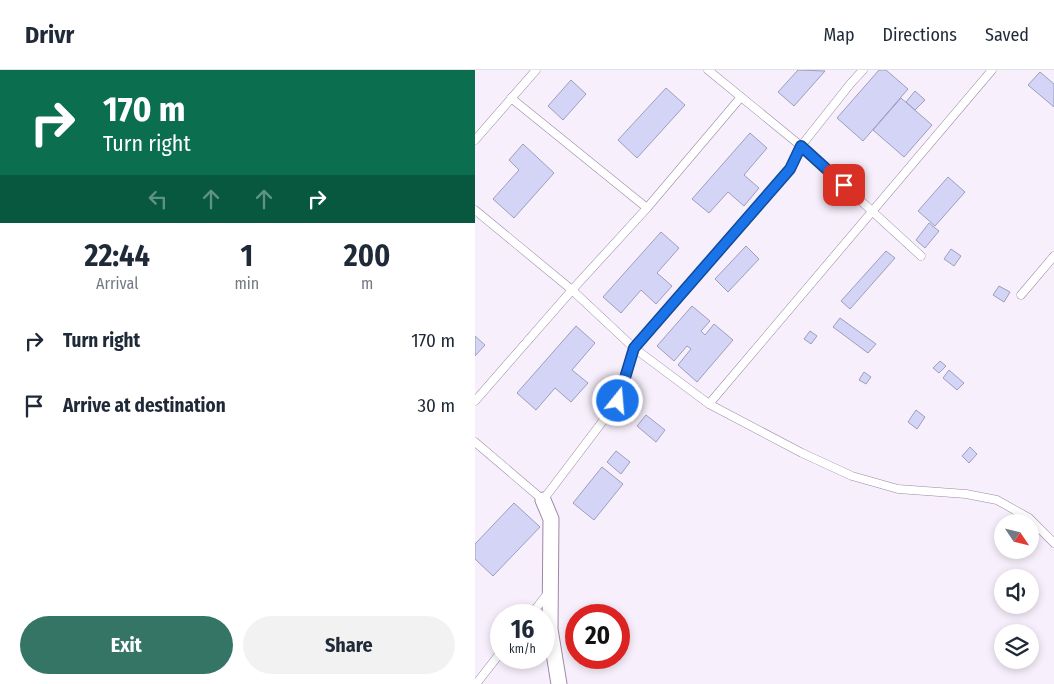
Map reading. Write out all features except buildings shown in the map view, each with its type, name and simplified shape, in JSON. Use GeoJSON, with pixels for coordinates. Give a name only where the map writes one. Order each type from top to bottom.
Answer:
{"type":"FeatureCollection","features":[{"type":"Feature","properties":{"kind":"street"},"geometry":{"type":"LineString","coordinates":[[543,500],[551,519],[550,630],[559,684]]}},
{"type":"Feature","properties":{"kind":"lane"},"geometry":{"type":"LineString","coordinates":[[475,140],[536,70]]}},
{"type":"Feature","properties":{"kind":"lane"},"geometry":{"type":"LineString","coordinates":[[708,70],[801,146],[921,256]]}},
{"type":"Feature","properties":{"kind":"lane"},"geometry":{"type":"LineString","coordinates":[[475,442],[543,500],[618,401],[634,348],[790,169],[801,146],[851,82],[863,70]]}},
{"type":"Feature","properties":{"kind":"lane"},"geometry":{"type":"LineString","coordinates":[[709,404],[992,70]]}},
{"type":"Feature","properties":{"kind":"lane"},"geometry":{"type":"LineString","coordinates":[[475,401],[647,208],[741,97]]}},
{"type":"Feature","properties":{"kind":"lane"},"geometry":{"type":"LineString","coordinates":[[511,98],[647,208]]}},
{"type":"Feature","properties":{"kind":"lane"},"geometry":{"type":"LineString","coordinates":[[475,210],[572,290],[634,348],[709,404],[852,476],[898,490],[966,494],[997,500],[1029,518],[1054,542]]}},
{"type":"Feature","properties":{"kind":"lane"},"geometry":{"type":"LineString","coordinates":[[1021,295],[1054,256]]}},
{"type":"Feature","properties":{"kind":"lane"},"geometry":{"type":"LineString","coordinates":[[539,604],[550,590]]}},
{"type":"Feature","properties":{"kind":"lane"},"geometry":{"type":"LineString","coordinates":[[476,684],[490,666]]}},
{"type":"Feature","properties":{"kind":"route"},"geometry":{"type":"LineString","coordinates":[[618,401],[634,348],[790,169],[801,146],[844,185]]}}]}
